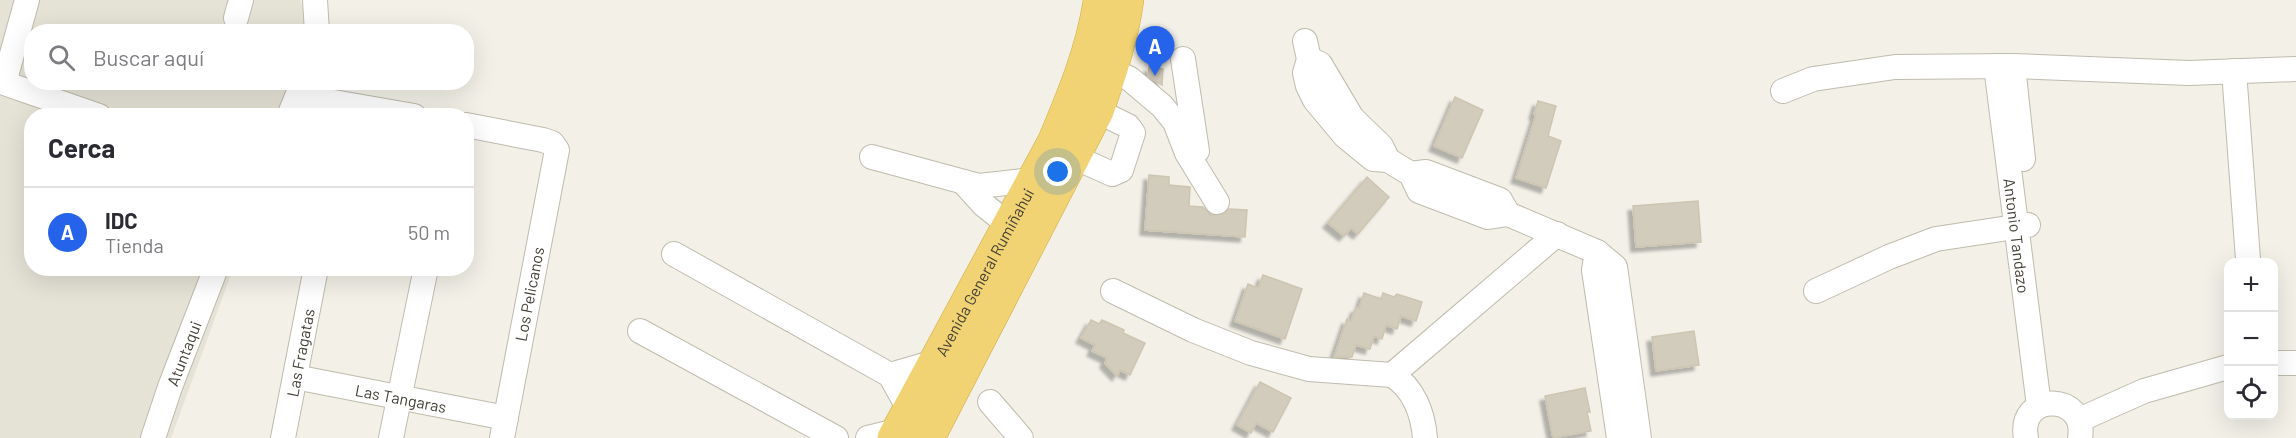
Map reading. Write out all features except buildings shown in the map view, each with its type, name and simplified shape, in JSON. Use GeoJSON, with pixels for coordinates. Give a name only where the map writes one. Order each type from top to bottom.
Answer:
{"type":"FeatureCollection","features":[{"type":"Feature","properties":{"kind":"highway","name":"Avenida General Rumiñahui"},"geometry":{"type":"LineString","coordinates":[[908,433],[935,362],[1054,142],[1070,103],[1093,34],[1100,0]]}},
{"type":"Feature","properties":{"kind":"highway","name":"Avenida General Rumiñahui"},"geometry":{"type":"LineString","coordinates":[[908,433],[1074,157],[1097,111],[1125,16],[1127,0]]}},
{"type":"Feature","properties":{"kind":"street"},"geometry":{"type":"LineString","coordinates":[[27,0],[2,90],[69,108]]}},
{"type":"Feature","properties":{"kind":"street"},"geometry":{"type":"LineString","coordinates":[[315,0],[316,24]]}},
{"type":"Feature","properties":{"kind":"street"},"geometry":{"type":"LineString","coordinates":[[1307,50],[1320,64],[1352,118],[1381,146],[1388,160],[1411,174],[1419,190],[1488,217],[1508,214],[1598,252],[1616,267],[1639,438]]}},
{"type":"Feature","properties":{"kind":"street"},"geometry":{"type":"LineString","coordinates":[[1183,59],[1201,176]]}},
{"type":"Feature","properties":{"kind":"street"},"geometry":{"type":"LineString","coordinates":[[1783,91],[1814,79],[1895,67],[2004,66],[2189,73],[2296,69]]}},
{"type":"Feature","properties":{"kind":"street","name":"Antonio Tandazo"},"geometry":{"type":"LineString","coordinates":[[2004,66],[2047,404]]}},
{"type":"Feature","properties":{"kind":"street"},"geometry":{"type":"LineString","coordinates":[[1110,69],[1130,79],[1162,106],[1175,122],[1187,153],[1217,202]]}},
{"type":"Feature","properties":{"kind":"street"},"geometry":{"type":"LineString","coordinates":[[2234,71],[2248,258]]}},
{"type":"Feature","properties":{"kind":"street"},"geometry":{"type":"LineString","coordinates":[[297,98],[339,108]]}},
{"type":"Feature","properties":{"kind":"street"},"geometry":{"type":"LineString","coordinates":[[1074,157],[1112,174],[1121,170],[1133,133],[1128,126],[1097,111]]}},
{"type":"Feature","properties":{"kind":"street","name":"Los Pelicanos"},"geometry":{"type":"LineString","coordinates":[[474,127],[543,140],[552,143],[557,150],[504,428]]}},
{"type":"Feature","properties":{"kind":"street"},"geometry":{"type":"LineString","coordinates":[[872,157],[987,187],[1033,180]]}},
{"type":"Feature","properties":{"kind":"street"},"geometry":{"type":"LineString","coordinates":[[963,182],[984,206],[1009,225]]}},
{"type":"Feature","properties":{"kind":"street"},"geometry":{"type":"LineString","coordinates":[[1816,291],[1889,257],[1936,239],[2023,225]]}},
{"type":"Feature","properties":{"kind":"street"},"geometry":{"type":"LineString","coordinates":[[1392,375],[1557,234]]}},
{"type":"Feature","properties":{"kind":"street"},"geometry":{"type":"LineString","coordinates":[[1598,252],[1594,270],[1618,438]]}},
{"type":"Feature","properties":{"kind":"street"},"geometry":{"type":"LineString","coordinates":[[674,254],[890,375],[908,433]]}},
{"type":"Feature","properties":{"kind":"street","name":"Atuntaqui"},"geometry":{"type":"LineString","coordinates":[[153,438],[213,276]]}},
{"type":"Feature","properties":{"kind":"street","name":"Las Fragatas"},"geometry":{"type":"LineString","coordinates":[[283,438],[314,276]]}},
{"type":"Feature","properties":{"kind":"street"},"geometry":{"type":"LineString","coordinates":[[392,438],[424,276]]}},
{"type":"Feature","properties":{"kind":"street"},"geometry":{"type":"LineString","coordinates":[[1113,291],[1193,330],[1251,353],[1309,369],[1392,375],[1402,381],[1412,395],[1423,419],[1425,438]]}},
{"type":"Feature","properties":{"kind":"street"},"geometry":{"type":"LineString","coordinates":[[640,331],[836,438]]}},
{"type":"Feature","properties":{"kind":"street"},"geometry":{"type":"LineString","coordinates":[[890,375],[935,362]]}},
{"type":"Feature","properties":{"kind":"street"},"geometry":{"type":"LineString","coordinates":[[2278,363],[2296,363]]}},
{"type":"Feature","properties":{"kind":"street"},"geometry":{"type":"LineString","coordinates":[[2023,437],[2027,419],[2047,404],[2064,405],[2073,412],[2079,429],[2144,391],[2224,368]]}},
{"type":"Feature","properties":{"kind":"street","name":"Las Tangaras"},"geometry":{"type":"LineString","coordinates":[[295,377],[400,397],[504,428]]}},
{"type":"Feature","properties":{"kind":"street"},"geometry":{"type":"LineString","coordinates":[[990,402],[1021,438]]}},
{"type":"Feature","properties":{"kind":"shaded area"},"geometry":{"type":"Polygon","coordinates":[[[0,0],[300,0],[308,24],[24,24],[24,90],[298,90],[291,108],[24,108],[24,276],[230,276],[171,438],[0,438],[0,0]]]}},
{"type":"Feature","properties":{"kind":"place","name":"IDC"},"geometry":{"type":"Point","coordinates":[1155,76]}}]}
